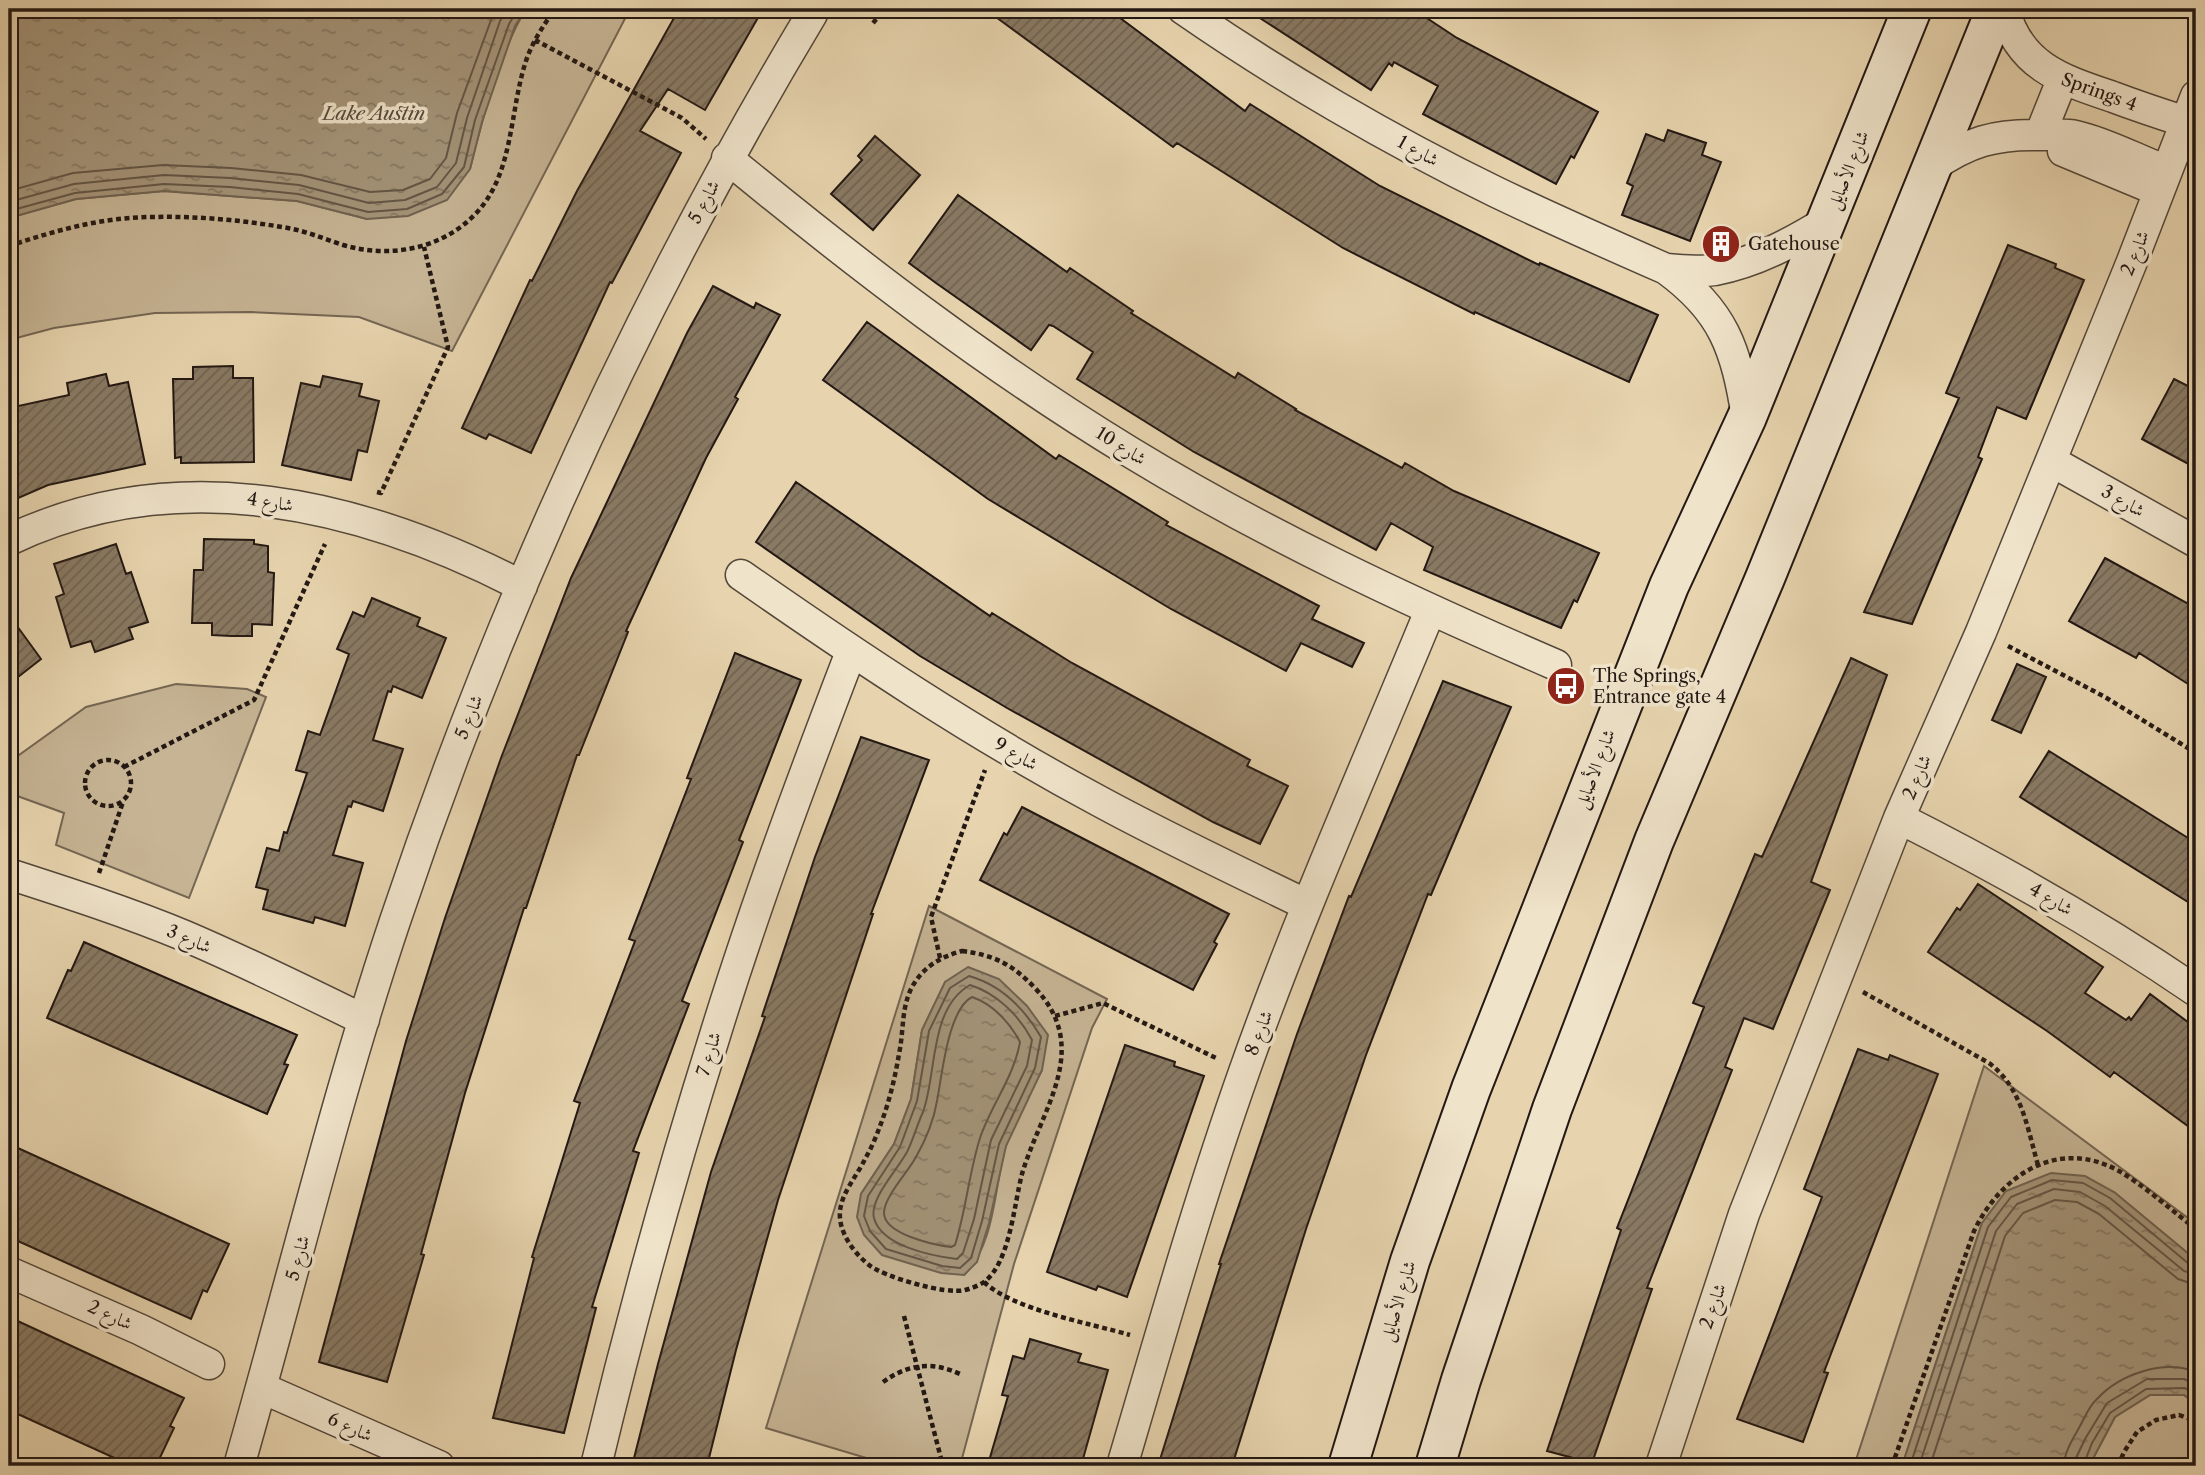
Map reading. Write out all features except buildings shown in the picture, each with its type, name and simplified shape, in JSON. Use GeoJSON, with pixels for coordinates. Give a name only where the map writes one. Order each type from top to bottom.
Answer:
{"type":"FeatureCollection","features":[{"type":"Feature","properties":{"kind":"main road","name":"شارع الأصايل"},"geometry":{"type":"LineString","coordinates":[[1348,1466],[1410,1261],[1471,1088],[1669,586],[1747,417],[1829,220],[1912,9]]}},
{"type":"Feature","properties":{"kind":"main road"},"geometry":{"type":"LineString","coordinates":[[1436,1466],[1461,1380],[1552,1109],[1649,854],[1765,578],[1996,9]]}},
{"type":"Feature","properties":{"kind":"street","name":"شارع 1"},"geometry":{"type":"LineString","coordinates":[[1183,9],[1314,92],[1434,160],[1495,192],[1666,270],[1686,284],[1718,320],[1739,370],[1747,417]]}},
{"type":"Feature","properties":{"kind":"street","name":"Springs 4"},"geometry":{"type":"LineString","coordinates":[[2004,9],[2015,36],[2028,54],[2062,80],[2191,109]]}},
{"type":"Feature","properties":{"kind":"street","name":"شارع 5"},"geometry":{"type":"LineString","coordinates":[[239,1466],[364,1020],[434,809],[522,586],[572,469],[646,316],[727,158],[812,14]]}},
{"type":"Feature","properties":{"kind":"street"},"geometry":{"type":"LineString","coordinates":[[2040,135],[2062,80]]}},
{"type":"Feature","properties":{"kind":"street","name":"شارع 2"},"geometry":{"type":"LineString","coordinates":[[1661,1466],[1744,1214],[1899,818],[1981,632],[2191,109]]}},
{"type":"Feature","properties":{"kind":"street"},"geometry":{"type":"LineString","coordinates":[[1932,167],[1972,144],[2017,134],[2066,135],[2087,139],[2163,181]]}},
{"type":"Feature","properties":{"kind":"street","name":"شارع 10"},"geometry":{"type":"LineString","coordinates":[[727,158],[927,317],[1130,452],[1228,509],[1328,562],[1430,611],[1556,665]]}},
{"type":"Feature","properties":{"kind":"street","name":"شارع 1"},"geometry":{"type":"LineString","coordinates":[[1666,270],[1714,270],[1757,259],[1829,220]]}},
{"type":"Feature","properties":{"kind":"street","name":"شارع 3"},"geometry":{"type":"LineString","coordinates":[[2051,461],[2196,542]]}},
{"type":"Feature","properties":{"kind":"street","name":"شارع 4"},"geometry":{"type":"LineString","coordinates":[[9,540],[69,516],[124,502],[181,496],[238,497],[292,505],[391,529],[458,555],[522,586]]}},
{"type":"Feature","properties":{"kind":"street","name":"شارع 9"},"geometry":{"type":"LineString","coordinates":[[741,575],[851,652],[995,742],[1098,801],[1307,905]]}},
{"type":"Feature","properties":{"kind":"street","name":"شارع 8"},"geometry":{"type":"LineString","coordinates":[[1122,1466],[1209,1177],[1244,1072],[1307,905],[1430,611]]}},
{"type":"Feature","properties":{"kind":"street","name":"شارع 7"},"geometry":{"type":"LineString","coordinates":[[596,1466],[652,1249],[716,1030],[794,802],[851,652]]}},
{"type":"Feature","properties":{"kind":"street","name":"شارع 4"},"geometry":{"type":"LineString","coordinates":[[1899,818],[1996,866],[2082,917],[2196,991]]}},
{"type":"Feature","properties":{"kind":"street","name":"شارع 3"},"geometry":{"type":"LineString","coordinates":[[9,874],[90,900],[194,941],[364,1020]]}},
{"type":"Feature","properties":{"kind":"street","name":"شارع 2"},"geometry":{"type":"LineString","coordinates":[[9,1272],[119,1319],[209,1364]]}},
{"type":"Feature","properties":{"kind":"street","name":"شارع 6"},"geometry":{"type":"LineString","coordinates":[[262,1388],[439,1466]]}},
{"type":"Feature","properties":{"kind":"path"},"geometry":{"type":"LineString","coordinates":[[9,246],[111,218],[156,216],[284,227],[378,252],[424,247],[453,233],[479,210],[496,185],[504,162],[525,62],[535,40],[555,9]]}},
{"type":"Feature","properties":{"kind":"path"},"geometry":{"type":"LineString","coordinates":[[873,23],[885,9]]}},
{"type":"Feature","properties":{"kind":"path"},"geometry":{"type":"LineString","coordinates":[[535,40],[682,118],[727,158]]}},
{"type":"Feature","properties":{"kind":"path"},"geometry":{"type":"LineString","coordinates":[[1981,632],[2105,697],[2196,753]]}},
{"type":"Feature","properties":{"kind":"path"},"geometry":{"type":"LineString","coordinates":[[940,958],[931,917],[995,742]]}},
{"type":"Feature","properties":{"kind":"path"},"geometry":{"type":"LineString","coordinates":[[90,900],[131,783],[129,774],[116,761],[97,763],[90,769],[86,778],[89,796],[106,806],[116,805],[124,800]]}},
{"type":"Feature","properties":{"kind":"path"},"geometry":{"type":"LineString","coordinates":[[961,951],[986,954],[1005,962],[1042,996],[1055,1016],[1063,1039],[1060,1067],[1041,1129],[1023,1174],[997,1268],[984,1282],[964,1290],[946,1290],[907,1282],[871,1267],[854,1250],[843,1232],[840,1212],[846,1193],[865,1160],[880,1125],[892,1089],[906,1001],[913,985],[928,967],[940,958],[961,951]]}},
{"type":"Feature","properties":{"kind":"path"},"geometry":{"type":"LineString","coordinates":[[1838,978],[2001,1072],[2018,1097],[2038,1165]]}},
{"type":"Feature","properties":{"kind":"path"},"geometry":{"type":"LineString","coordinates":[[1055,1016],[1103,1003],[1244,1072]]}},
{"type":"Feature","properties":{"kind":"path"},"geometry":{"type":"LineString","coordinates":[[1892,1466],[1974,1231],[1984,1210],[1999,1191],[2038,1165],[2057,1160],[2078,1159],[2117,1170],[2196,1229]]}},
{"type":"Feature","properties":{"kind":"path"},"geometry":{"type":"LineString","coordinates":[[984,1282],[1003,1297],[1013,1301],[1158,1343]]}},
{"type":"Feature","properties":{"kind":"path"},"geometry":{"type":"LineString","coordinates":[[904,1316],[943,1466]]}},
{"type":"Feature","properties":{"kind":"path"},"geometry":{"type":"LineString","coordinates":[[883,1382],[916,1366],[946,1368],[960,1374]]}},
{"type":"Feature","properties":{"kind":"path"},"geometry":{"type":"LineString","coordinates":[[2118,1466],[2137,1432],[2156,1420],[2179,1415],[2196,1421]]}},
{"type":"Feature","properties":{"kind":"shaded area"},"geometry":{"type":"Polygon","coordinates":[[[526,9],[630,9],[452,351],[359,317],[251,312],[155,313],[54,328],[9,340],[9,218],[76,199],[164,191],[297,201],[367,219],[470,169],[500,65],[526,9]]]}},
{"type":"Feature","properties":{"kind":"shaded area"},"geometry":{"type":"Polygon","coordinates":[[[176,684],[247,689],[266,697],[189,898],[56,845],[64,813],[9,793],[9,767],[15,758],[86,707],[176,684]]]}},
{"type":"Feature","properties":{"kind":"shaded area"},"geometry":{"type":"Polygon","coordinates":[[[929,906],[1107,999],[1092,1028],[1014,1264],[960,1466],[893,1466],[766,1428],[929,906]],[[945,983],[922,1030],[911,1099],[894,1144],[861,1194],[964,1275],[982,1248],[988,1232],[1008,1139],[1042,1070],[945,983]]]}},
{"type":"Feature","properties":{"kind":"shaded area"},"geometry":{"type":"Polygon","coordinates":[[[1984,1066],[2196,1224],[2196,1260],[2114,1192],[1982,1223],[1902,1466],[1854,1466],[1984,1066]]]}},
{"type":"Feature","properties":{"kind":"shaded area"},"geometry":{"type":"Polygon","coordinates":[[[2150,1395],[2184,1395],[2196,1404],[2196,1466],[2089,1466],[2115,1417],[2150,1395]]]}},
{"type":"Feature","properties":{"kind":"water","name":"Lake Austin"},"geometry":{"type":"Polygon","coordinates":[[[9,9],[526,9],[515,26],[482,122],[470,169],[447,200],[408,216],[367,219],[297,201],[164,191],[76,199],[9,218],[9,9]]]}},
{"type":"Feature","properties":{"kind":"water"},"geometry":{"type":"Polygon","coordinates":[[[968,967],[999,979],[1027,1006],[1048,1035],[1042,1070],[1006,1146],[989,1223],[977,1262],[964,1275],[941,1273],[882,1255],[864,1235],[857,1217],[861,1194],[894,1144],[911,1099],[922,1030],[945,982],[968,967]]]}},
{"type":"Feature","properties":{"kind":"water"},"geometry":{"type":"Polygon","coordinates":[[[2051,1173],[2085,1176],[2114,1192],[2196,1260],[2196,1404],[2184,1395],[2150,1395],[2115,1417],[2089,1466],[1902,1466],[1982,1223],[2006,1191],[2051,1173]]]}},
{"type":"Feature","properties":{"kind":"place","name":"Gatehouse"},"geometry":{"type":"Point","coordinates":[1721,244]}},
{"type":"Feature","properties":{"kind":"place","name":"The Springs, Entrance gate 4"},"geometry":{"type":"Point","coordinates":[1566,686]}}]}
